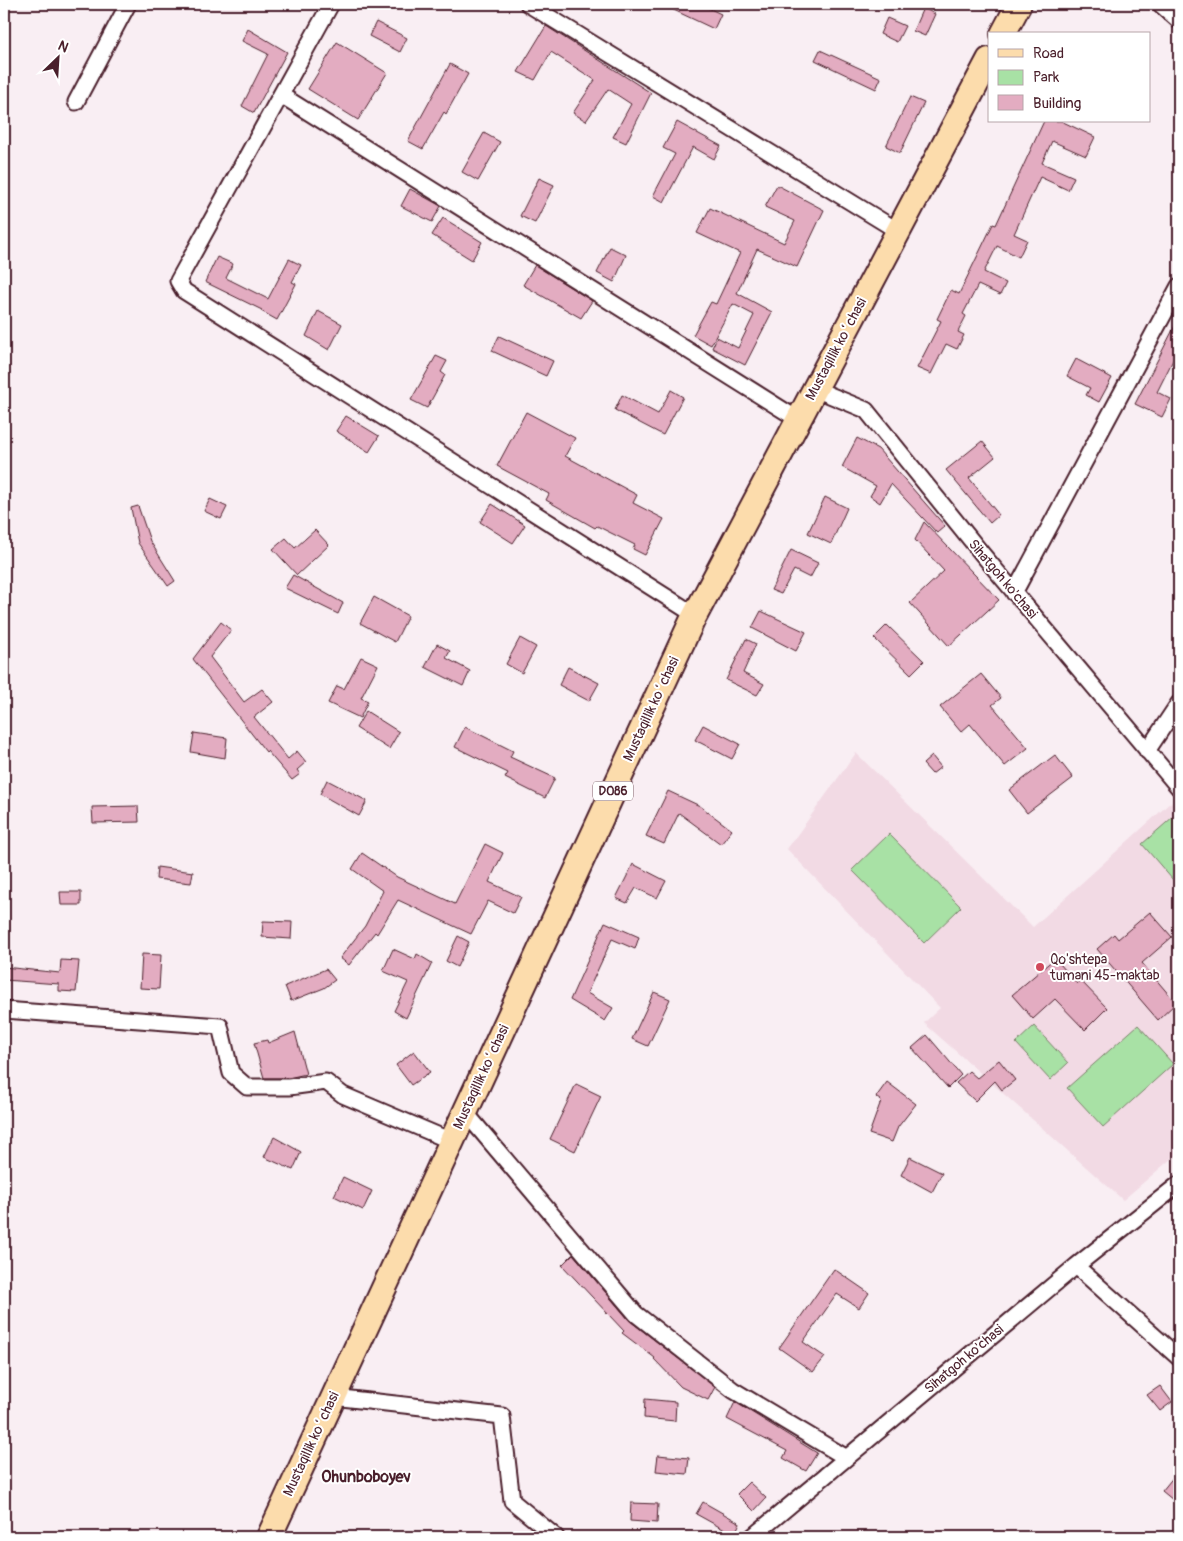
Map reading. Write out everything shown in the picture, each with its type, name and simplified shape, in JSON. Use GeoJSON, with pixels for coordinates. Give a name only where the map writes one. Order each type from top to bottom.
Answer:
{"type":"FeatureCollection","features":[{"type":"Feature","properties":{"kind":"main road"},"geometry":{"type":"LineString","coordinates":[[1004,32],[1019,4]]}},
{"type":"Feature","properties":{"kind":"main road","name":"Mustaqillik koʻchasi"},"geometry":{"type":"LineString","coordinates":[[269,1537],[695,615],[988,62]]}},
{"type":"Feature","properties":{"kind":"street"},"geometry":{"type":"LineString","coordinates":[[76,102],[128,4]]}},
{"type":"Feature","properties":{"kind":"street"},"geometry":{"type":"LineString","coordinates":[[331,4],[178,281],[184,291],[695,615]]}},
{"type":"Feature","properties":{"kind":"street"},"geometry":{"type":"LineString","coordinates":[[1160,4],[1179,21]]}},
{"type":"Feature","properties":{"kind":"street"},"geometry":{"type":"LineString","coordinates":[[532,5],[898,232]]}},
{"type":"Feature","properties":{"kind":"street"},"geometry":{"type":"LineString","coordinates":[[281,95],[799,420]]}},
{"type":"Feature","properties":{"kind":"street"},"geometry":{"type":"LineString","coordinates":[[1014,593],[1179,286]]}},
{"type":"Feature","properties":{"kind":"street","name":"Sihatgoh ko'chasi"},"geometry":{"type":"LineString","coordinates":[[815,389],[866,410],[1014,593],[1179,788]]}},
{"type":"Feature","properties":{"kind":"street"},"geometry":{"type":"LineString","coordinates":[[1147,752],[1179,703]]}},
{"type":"Feature","properties":{"kind":"street"},"geometry":{"type":"LineString","coordinates":[[4,1010],[220,1026],[231,1073],[246,1087],[289,1087],[326,1082],[343,1096],[451,1141]]}},
{"type":"Feature","properties":{"kind":"street"},"geometry":{"type":"LineString","coordinates":[[464,1112],[636,1314],[733,1390],[845,1458]]}},
{"type":"Feature","properties":{"kind":"street","name":"Sihatgoh ko'chasi"},"geometry":{"type":"LineString","coordinates":[[752,1537],[1076,1266],[1179,1184]]}},
{"type":"Feature","properties":{"kind":"street"},"geometry":{"type":"LineString","coordinates":[[1076,1266],[1179,1358]]}},
{"type":"Feature","properties":{"kind":"street"},"geometry":{"type":"LineString","coordinates":[[333,1397],[502,1416],[512,1500],[556,1537]]}},
{"type":"Feature","properties":{"kind":"shaded area","name":"Qo'shtepa tumani 45-maktab"},"geometry":{"type":"Polygon","coordinates":[[[856,753],[1033,927],[1171,802],[1179,812],[1179,1152],[1123,1200],[924,1023],[940,1008],[787,849],[856,753]]]}},
{"type":"Feature","properties":{"kind":"green space"},"geometry":{"type":"Polygon","coordinates":[[[1174,816],[1179,823],[1179,887],[1142,844],[1174,816]]]}},
{"type":"Feature","properties":{"kind":"green space"},"geometry":{"type":"Polygon","coordinates":[[[889,834],[961,907],[924,943],[852,870],[889,834]]]}},
{"type":"Feature","properties":{"kind":"green space"},"geometry":{"type":"Polygon","coordinates":[[[1138,1025],[1173,1064],[1103,1127],[1067,1088],[1138,1025]]]}},
{"type":"Feature","properties":{"kind":"green space"},"geometry":{"type":"Polygon","coordinates":[[[1034,1026],[1068,1063],[1050,1080],[1016,1043],[1034,1026]]]}},
{"type":"Feature","properties":{"kind":"building"},"geometry":{"type":"Polygon","coordinates":[[[661,4],[700,4],[721,14],[714,29],[661,4]]]}},
{"type":"Feature","properties":{"kind":"building"},"geometry":{"type":"Polygon","coordinates":[[[923,8],[935,14],[925,36],[913,31],[923,8]]]}},
{"type":"Feature","properties":{"kind":"building"},"geometry":{"type":"Polygon","coordinates":[[[887,18],[905,26],[897,42],[880,34],[887,18]]]}},
{"type":"Feature","properties":{"kind":"building"},"geometry":{"type":"Polygon","coordinates":[[[376,22],[407,38],[400,52],[369,36],[376,22]]]}},
{"type":"Feature","properties":{"kind":"building"},"geometry":{"type":"Polygon","coordinates":[[[546,26],[651,93],[626,143],[613,137],[631,104],[608,89],[586,121],[573,113],[595,80],[551,52],[535,80],[518,72],[546,26]]]}},
{"type":"Feature","properties":{"kind":"building"},"geometry":{"type":"Polygon","coordinates":[[[248,29],[287,52],[254,113],[242,106],[268,54],[242,41],[248,29]]]}},
{"type":"Feature","properties":{"kind":"building"},"geometry":{"type":"Polygon","coordinates":[[[337,42],[387,73],[358,120],[308,89],[337,42]]]}},
{"type":"Feature","properties":{"kind":"building"},"geometry":{"type":"Polygon","coordinates":[[[820,50],[881,78],[876,89],[815,60],[820,50]]]}},
{"type":"Feature","properties":{"kind":"building"},"geometry":{"type":"Polygon","coordinates":[[[450,64],[468,74],[446,114],[444,112],[423,149],[408,141],[450,64]]]}},
{"type":"Feature","properties":{"kind":"building"},"geometry":{"type":"Polygon","coordinates":[[[910,97],[924,103],[900,153],[886,146],[910,97]]]}},
{"type":"Feature","properties":{"kind":"building"},"geometry":{"type":"Polygon","coordinates":[[[677,122],[721,146],[714,159],[693,147],[664,202],[653,196],[675,154],[663,148],[677,122]]]}},
{"type":"Feature","properties":{"kind":"building"},"geometry":{"type":"Polygon","coordinates":[[[1044,122],[1063,122],[1095,137],[1086,156],[1052,141],[1042,163],[1074,177],[1068,190],[1040,177],[1014,234],[1027,240],[1019,257],[997,246],[984,272],[1006,283],[1000,295],[978,285],[963,314],[966,316],[958,332],[964,335],[957,349],[946,344],[931,374],[917,368],[941,321],[937,319],[951,290],[959,294],[993,224],[996,225],[1044,122]]]}},
{"type":"Feature","properties":{"kind":"building"},"geometry":{"type":"Polygon","coordinates":[[[484,133],[500,142],[478,181],[462,172],[484,133]]]}},
{"type":"Feature","properties":{"kind":"building"},"geometry":{"type":"Polygon","coordinates":[[[539,178],[554,185],[535,223],[520,216],[539,178]]]}},
{"type":"Feature","properties":{"kind":"building"},"geometry":{"type":"Polygon","coordinates":[[[777,185],[824,210],[797,267],[757,249],[737,293],[772,312],[745,365],[712,348],[717,337],[738,348],[754,315],[733,304],[711,345],[693,335],[711,302],[716,304],[740,253],[697,233],[710,208],[784,243],[795,221],[765,207],[777,185]]]}},
{"type":"Feature","properties":{"kind":"building"},"geometry":{"type":"Polygon","coordinates":[[[410,189],[441,206],[432,222],[401,206],[410,189]]]}},
{"type":"Feature","properties":{"kind":"building"},"geometry":{"type":"Polygon","coordinates":[[[443,218],[482,242],[472,260],[432,235],[443,218]]]}},
{"type":"Feature","properties":{"kind":"building"},"geometry":{"type":"Polygon","coordinates":[[[610,247],[626,255],[614,282],[597,273],[610,247]]]}},
{"type":"Feature","properties":{"kind":"building"},"geometry":{"type":"Polygon","coordinates":[[[217,257],[233,264],[226,278],[268,299],[289,259],[301,265],[292,282],[296,284],[277,320],[262,310],[205,282],[217,257]]]}},
{"type":"Feature","properties":{"kind":"building"},"geometry":{"type":"Polygon","coordinates":[[[535,265],[592,301],[581,318],[523,285],[535,265]]]}},
{"type":"Feature","properties":{"kind":"building"},"geometry":{"type":"Polygon","coordinates":[[[318,311],[342,324],[329,350],[306,336],[318,311]]]}},
{"type":"Feature","properties":{"kind":"building"},"geometry":{"type":"Polygon","coordinates":[[[1179,318],[1179,361],[1174,358],[1157,392],[1171,399],[1162,417],[1135,404],[1179,318]]]}},
{"type":"Feature","properties":{"kind":"building"},"geometry":{"type":"Polygon","coordinates":[[[499,336],[553,361],[546,376],[492,351],[499,336]]]}},
{"type":"Feature","properties":{"kind":"building"},"geometry":{"type":"Polygon","coordinates":[[[436,356],[447,361],[441,372],[445,375],[427,408],[411,400],[436,356]]]}},
{"type":"Feature","properties":{"kind":"building"},"geometry":{"type":"Polygon","coordinates":[[[1076,359],[1112,378],[1099,402],[1086,395],[1090,388],[1067,376],[1076,359]]]}},
{"type":"Feature","properties":{"kind":"building"},"geometry":{"type":"Polygon","coordinates":[[[671,390],[683,397],[663,435],[615,410],[622,395],[658,414],[671,390]]]}},
{"type":"Feature","properties":{"kind":"building"},"geometry":{"type":"Polygon","coordinates":[[[526,412],[575,438],[565,456],[637,495],[633,503],[664,519],[645,555],[633,549],[635,545],[597,526],[595,528],[546,500],[549,494],[497,466],[526,412]]]}},
{"type":"Feature","properties":{"kind":"building"},"geometry":{"type":"Polygon","coordinates":[[[346,416],[379,436],[369,452],[336,431],[346,416]]]}},
{"type":"Feature","properties":{"kind":"building"},"geometry":{"type":"Polygon","coordinates":[[[857,438],[878,449],[945,526],[937,533],[891,484],[880,503],[870,496],[876,486],[842,467],[857,438]]]}},
{"type":"Feature","properties":{"kind":"building"},"geometry":{"type":"Polygon","coordinates":[[[982,441],[995,457],[969,478],[999,515],[990,523],[946,470],[982,441]]]}},
{"type":"Feature","properties":{"kind":"building"},"geometry":{"type":"Polygon","coordinates":[[[825,497],[847,508],[831,544],[808,533],[825,497]]]}},
{"type":"Feature","properties":{"kind":"building"},"geometry":{"type":"Polygon","coordinates":[[[210,499],[227,507],[221,519],[204,511],[210,499]]]}},
{"type":"Feature","properties":{"kind":"building"},"geometry":{"type":"Polygon","coordinates":[[[492,504],[525,525],[513,543],[480,522],[492,504]]]}},
{"type":"Feature","properties":{"kind":"building"},"geometry":{"type":"Polygon","coordinates":[[[138,506],[150,541],[175,581],[168,586],[138,543],[131,508],[138,506]]]}},
{"type":"Feature","properties":{"kind":"building"},"geometry":{"type":"Polygon","coordinates":[[[924,522],[999,600],[949,646],[910,603],[944,571],[915,540],[924,522]]]}},
{"type":"Feature","properties":{"kind":"building"},"geometry":{"type":"Polygon","coordinates":[[[315,530],[329,545],[297,575],[273,549],[286,538],[295,548],[315,530]]]}},
{"type":"Feature","properties":{"kind":"building"},"geometry":{"type":"Polygon","coordinates":[[[791,550],[818,563],[810,578],[794,570],[781,594],[771,590],[791,550]]]}},
{"type":"Feature","properties":{"kind":"building"},"geometry":{"type":"Polygon","coordinates":[[[293,575],[343,603],[338,614],[285,588],[293,575]]]}},
{"type":"Feature","properties":{"kind":"building"},"geometry":{"type":"Polygon","coordinates":[[[374,597],[408,616],[395,642],[360,623],[374,597]]]}},
{"type":"Feature","properties":{"kind":"building"},"geometry":{"type":"Polygon","coordinates":[[[761,611],[806,632],[796,651],[752,628],[761,611]]]}},
{"type":"Feature","properties":{"kind":"building"},"geometry":{"type":"Polygon","coordinates":[[[221,622],[231,630],[210,657],[244,702],[262,689],[273,702],[254,717],[288,759],[297,751],[306,762],[297,770],[300,774],[292,780],[266,752],[193,659],[221,622]]]}},
{"type":"Feature","properties":{"kind":"building"},"geometry":{"type":"Polygon","coordinates":[[[887,625],[924,661],[911,674],[874,638],[887,625]]]}},
{"type":"Feature","properties":{"kind":"building"},"geometry":{"type":"Polygon","coordinates":[[[520,638],[536,647],[522,673],[506,664],[520,638]]]}},
{"type":"Feature","properties":{"kind":"building"},"geometry":{"type":"Polygon","coordinates":[[[746,639],[756,644],[743,673],[764,684],[757,695],[726,680],[746,639]]]}},
{"type":"Feature","properties":{"kind":"building"},"geometry":{"type":"Polygon","coordinates":[[[437,644],[450,651],[446,658],[470,671],[463,686],[425,667],[437,644]]]}},
{"type":"Feature","properties":{"kind":"building"},"geometry":{"type":"Polygon","coordinates":[[[361,657],[378,665],[361,698],[368,701],[360,718],[328,703],[337,686],[344,689],[361,657]]]}},
{"type":"Feature","properties":{"kind":"building"},"geometry":{"type":"Polygon","coordinates":[[[568,667],[599,683],[589,701],[559,685],[568,667]]]}},
{"type":"Feature","properties":{"kind":"building"},"geometry":{"type":"Polygon","coordinates":[[[981,674],[1001,698],[992,705],[1028,748],[1005,766],[970,724],[961,732],[940,707],[981,674]]]}},
{"type":"Feature","properties":{"kind":"building"},"geometry":{"type":"Polygon","coordinates":[[[366,711],[399,732],[389,749],[356,728],[366,711]]]}},
{"type":"Feature","properties":{"kind":"building"},"geometry":{"type":"Polygon","coordinates":[[[703,725],[740,744],[732,759],[695,740],[703,725]]]}},
{"type":"Feature","properties":{"kind":"building"},"geometry":{"type":"Polygon","coordinates":[[[465,727],[513,751],[510,757],[555,778],[545,798],[505,778],[508,773],[455,747],[465,727]]]}},
{"type":"Feature","properties":{"kind":"building"},"geometry":{"type":"Polygon","coordinates":[[[194,733],[227,738],[225,758],[191,752],[194,733]]]}},
{"type":"Feature","properties":{"kind":"building"},"geometry":{"type":"Polygon","coordinates":[[[1055,755],[1073,778],[1027,813],[1009,790],[1055,755]]]}},
{"type":"Feature","properties":{"kind":"building"},"geometry":{"type":"Polygon","coordinates":[[[932,756],[941,767],[932,774],[923,764],[932,756]]]}},
{"type":"Feature","properties":{"kind":"building"},"geometry":{"type":"Polygon","coordinates":[[[327,780],[367,801],[359,816],[320,794],[327,780]]]}},
{"type":"Feature","properties":{"kind":"building"},"geometry":{"type":"Polygon","coordinates":[[[668,791],[700,806],[732,830],[721,844],[679,813],[664,844],[646,836],[668,791]]]}},
{"type":"Feature","properties":{"kind":"building"},"geometry":{"type":"Polygon","coordinates":[[[138,806],[139,822],[93,823],[92,807],[138,806]]]}},
{"type":"Feature","properties":{"kind":"building"},"geometry":{"type":"Polygon","coordinates":[[[485,844],[503,853],[489,882],[521,897],[513,913],[488,901],[471,934],[398,900],[377,934],[375,932],[349,965],[340,958],[365,926],[383,891],[352,869],[362,853],[397,877],[455,904],[485,844]]]}},
{"type":"Feature","properties":{"kind":"building"},"geometry":{"type":"Polygon","coordinates":[[[633,864],[666,881],[657,898],[636,888],[627,903],[616,898],[633,864]]]}},
{"type":"Feature","properties":{"kind":"building"},"geometry":{"type":"Polygon","coordinates":[[[157,867],[193,872],[191,883],[156,879],[157,867]]]}},
{"type":"Feature","properties":{"kind":"building"},"geometry":{"type":"Polygon","coordinates":[[[60,892],[81,892],[81,905],[61,905],[60,892]]]}},
{"type":"Feature","properties":{"kind":"building"},"geometry":{"type":"Polygon","coordinates":[[[1150,912],[1172,937],[1142,963],[1176,1003],[1158,1020],[1097,949],[1114,934],[1118,939],[1150,912]]]}},
{"type":"Feature","properties":{"kind":"building"},"geometry":{"type":"Polygon","coordinates":[[[263,921],[292,922],[291,939],[262,937],[263,921]]]}},
{"type":"Feature","properties":{"kind":"building"},"geometry":{"type":"Polygon","coordinates":[[[605,922],[639,937],[635,949],[612,939],[587,993],[613,1008],[605,1021],[570,1000],[605,922]]]}},
{"type":"Feature","properties":{"kind":"building"},"geometry":{"type":"Polygon","coordinates":[[[458,936],[469,942],[457,967],[446,961],[458,936]]]}},
{"type":"Feature","properties":{"kind":"building"},"geometry":{"type":"Polygon","coordinates":[[[393,949],[415,959],[417,954],[432,963],[406,1018],[394,1011],[408,982],[383,971],[393,949]]]}},
{"type":"Feature","properties":{"kind":"building"},"geometry":{"type":"Polygon","coordinates":[[[142,954],[161,955],[159,989],[140,988],[142,954]]]}},
{"type":"Feature","properties":{"kind":"building"},"geometry":{"type":"Polygon","coordinates":[[[1055,958],[1077,984],[1080,980],[1107,1008],[1085,1030],[1055,999],[1033,1019],[1012,995],[1055,958]]]}},
{"type":"Feature","properties":{"kind":"building"},"geometry":{"type":"Polygon","coordinates":[[[61,960],[79,961],[76,992],[59,991],[59,984],[4,980],[4,967],[60,973],[61,960]]]}},
{"type":"Feature","properties":{"kind":"building"},"geometry":{"type":"Polygon","coordinates":[[[326,969],[335,980],[324,988],[291,1001],[285,986],[326,969]]]}},
{"type":"Feature","properties":{"kind":"building"},"geometry":{"type":"Polygon","coordinates":[[[654,992],[670,999],[648,1046],[632,1039],[654,992]]]}},
{"type":"Feature","properties":{"kind":"building"},"geometry":{"type":"Polygon","coordinates":[[[295,1032],[306,1074],[288,1078],[264,1078],[254,1043],[267,1040],[268,1043],[295,1032]]]}},
{"type":"Feature","properties":{"kind":"building"},"geometry":{"type":"Polygon","coordinates":[[[927,1035],[961,1075],[948,1088],[912,1048],[927,1035]]]}},
{"type":"Feature","properties":{"kind":"building"},"geometry":{"type":"Polygon","coordinates":[[[414,1051],[430,1072],[411,1085],[396,1065],[414,1051]]]}},
{"type":"Feature","properties":{"kind":"building"},"geometry":{"type":"Polygon","coordinates":[[[999,1060],[1015,1080],[1002,1090],[995,1081],[975,1101],[956,1083],[969,1071],[977,1078],[999,1060]]]}},
{"type":"Feature","properties":{"kind":"building"},"geometry":{"type":"Polygon","coordinates":[[[887,1082],[916,1104],[898,1127],[892,1142],[869,1134],[881,1101],[876,1097],[887,1082]]]}},
{"type":"Feature","properties":{"kind":"building"},"geometry":{"type":"Polygon","coordinates":[[[576,1084],[601,1096],[575,1151],[550,1139],[576,1084]]]}},
{"type":"Feature","properties":{"kind":"building"},"geometry":{"type":"Polygon","coordinates":[[[274,1137],[301,1152],[293,1170],[264,1157],[274,1137]]]}},
{"type":"Feature","properties":{"kind":"building"},"geometry":{"type":"Polygon","coordinates":[[[910,1157],[942,1173],[932,1192],[901,1175],[910,1157]]]}},
{"type":"Feature","properties":{"kind":"building"},"geometry":{"type":"Polygon","coordinates":[[[343,1177],[372,1191],[363,1210],[334,1196],[343,1177]]]}},
{"type":"Feature","properties":{"kind":"building"},"geometry":{"type":"Polygon","coordinates":[[[573,1254],[630,1321],[715,1387],[708,1400],[681,1387],[655,1358],[622,1333],[624,1331],[562,1265],[573,1254]]]}},
{"type":"Feature","properties":{"kind":"building"},"geometry":{"type":"Polygon","coordinates":[[[834,1269],[869,1293],[859,1308],[837,1294],[803,1342],[825,1357],[813,1372],[779,1348],[834,1269]]]}},
{"type":"Feature","properties":{"kind":"building"},"geometry":{"type":"Polygon","coordinates":[[[1160,1386],[1172,1402],[1160,1411],[1147,1395],[1160,1386]]]}},
{"type":"Feature","properties":{"kind":"building"},"geometry":{"type":"Polygon","coordinates":[[[645,1399],[676,1402],[675,1421],[644,1418],[645,1399]]]}},
{"type":"Feature","properties":{"kind":"building"},"geometry":{"type":"Polygon","coordinates":[[[735,1402],[817,1453],[806,1471],[783,1458],[787,1451],[727,1419],[735,1402]]]}},
{"type":"Feature","properties":{"kind":"building"},"geometry":{"type":"Polygon","coordinates":[[[658,1455],[689,1458],[687,1474],[656,1471],[658,1455]]]}},
{"type":"Feature","properties":{"kind":"building"},"geometry":{"type":"Polygon","coordinates":[[[1179,1470],[1179,1505],[1162,1491],[1179,1470]]]}},
{"type":"Feature","properties":{"kind":"building"},"geometry":{"type":"Polygon","coordinates":[[[749,1482],[766,1498],[754,1511],[737,1494],[749,1482]]]}},
{"type":"Feature","properties":{"kind":"building"},"geometry":{"type":"Polygon","coordinates":[[[703,1502],[740,1523],[734,1535],[696,1514],[703,1502]]]}},
{"type":"Feature","properties":{"kind":"building"},"geometry":{"type":"Polygon","coordinates":[[[631,1503],[658,1504],[657,1523],[630,1521],[631,1503]]]}},
{"type":"Feature","properties":{"kind":"place","name":"Qo'shtepa tumani 45-maktab"},"geometry":{"type":"Point","coordinates":[1040,967]}},
{"type":"Feature","properties":{"kind":"district","name":"Ohunboboyev"},"geometry":{"type":"Point","coordinates":[366,1477]}}]}
